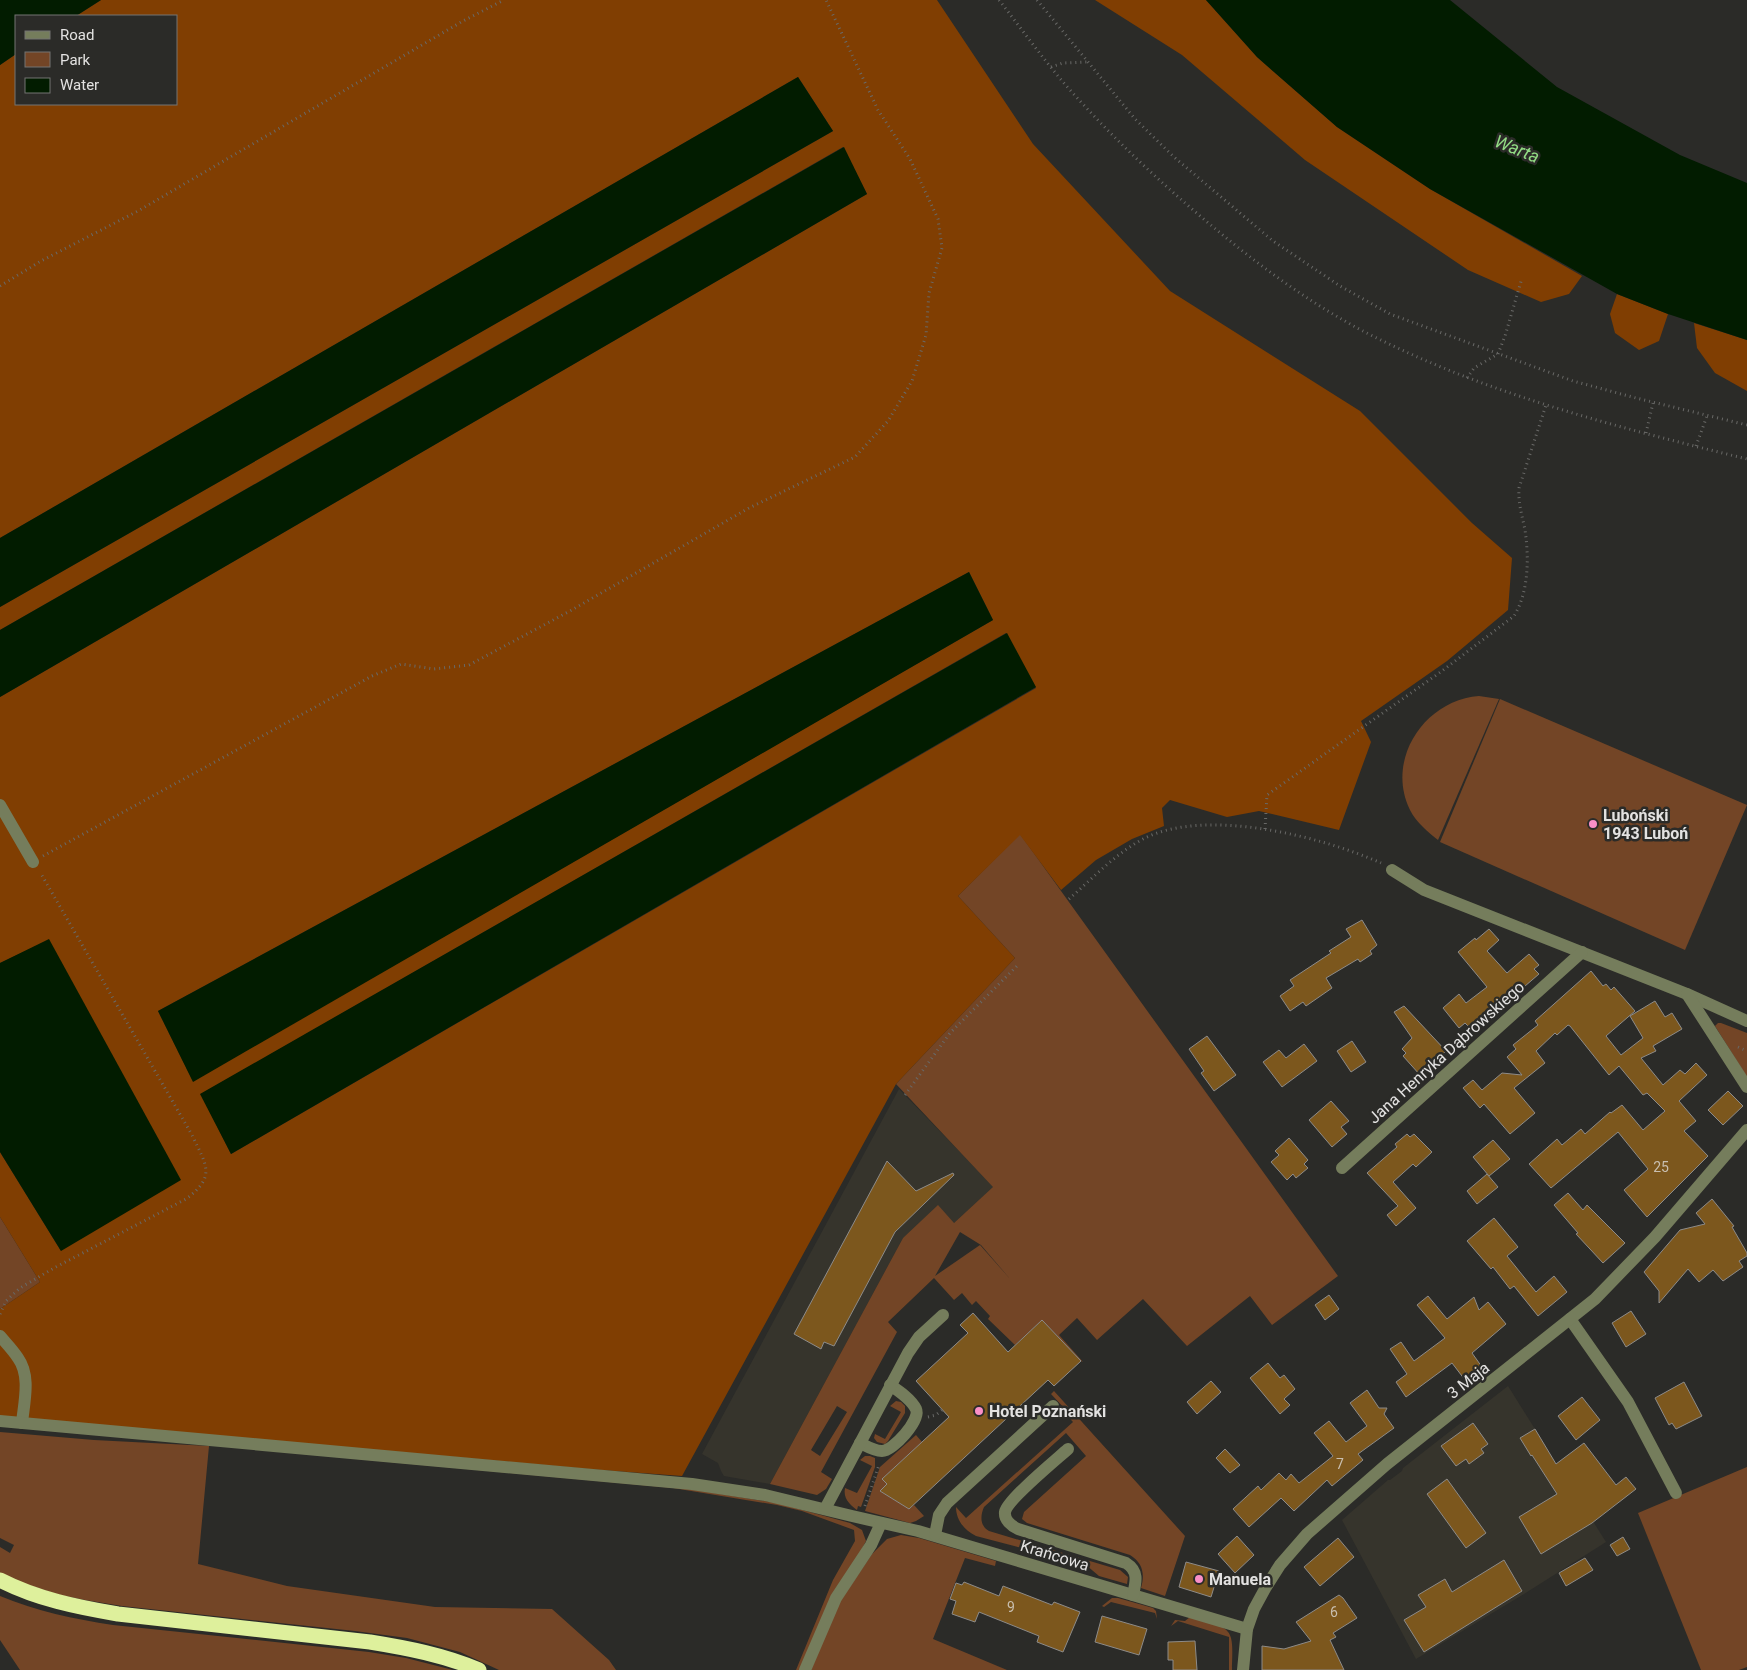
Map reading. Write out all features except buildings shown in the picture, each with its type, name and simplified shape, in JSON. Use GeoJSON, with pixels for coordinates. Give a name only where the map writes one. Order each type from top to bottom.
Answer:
{"type":"FeatureCollection","features":[{"type":"Feature","properties":{"kind":"highway"},"geometry":{"type":"LineString","coordinates":[[0,1580],[36,1595],[91,1610],[389,1645],[436,1655],[478,1670]]}},
{"type":"Feature","properties":{"kind":"street"},"geometry":{"type":"LineString","coordinates":[[0,805],[33,862]]}},
{"type":"Feature","properties":{"kind":"street"},"geometry":{"type":"LineString","coordinates":[[1392,870],[1424,890],[1687,994],[1747,1020]]}},
{"type":"Feature","properties":{"kind":"street","name":"Jana Henryka Dąbrowskiego"},"geometry":{"type":"LineString","coordinates":[[1342,1168],[1582,952]]}},
{"type":"Feature","properties":{"kind":"street"},"geometry":{"type":"LineString","coordinates":[[1687,994],[1747,1087]]}},
{"type":"Feature","properties":{"kind":"street","name":"3 Maja"},"geometry":{"type":"LineString","coordinates":[[1243,1670],[1247,1629],[1254,1609],[1280,1565],[1306,1534],[1387,1464],[1601,1293],[1655,1237],[1747,1130]]}},
{"type":"Feature","properties":{"kind":"street"},"geometry":{"type":"LineString","coordinates":[[825,1509],[913,1345],[943,1315]]}},
{"type":"Feature","properties":{"kind":"street"},"geometry":{"type":"LineString","coordinates":[[1570,1319],[1628,1402],[1676,1493]]}},
{"type":"Feature","properties":{"kind":"street"},"geometry":{"type":"LineString","coordinates":[[0,1336],[18,1358],[23,1368],[25,1394],[22,1423]]}},
{"type":"Feature","properties":{"kind":"street"},"geometry":{"type":"LineString","coordinates":[[860,1442],[875,1450],[886,1450],[896,1444],[916,1419],[916,1408],[904,1395],[890,1385]]}},
{"type":"Feature","properties":{"kind":"street"},"geometry":{"type":"LineString","coordinates":[[934,1535],[939,1515],[947,1502],[1053,1406]]}},
{"type":"Feature","properties":{"kind":"street","name":"Krańcowa"},"geometry":{"type":"LineString","coordinates":[[0,1421],[705,1485],[759,1494],[934,1535],[1247,1629]]}},
{"type":"Feature","properties":{"kind":"street"},"geometry":{"type":"LineString","coordinates":[[1068,1449],[1012,1501],[1005,1511],[1005,1517],[1013,1527],[1018,1529],[1131,1566],[1136,1577],[1133,1595]]}},
{"type":"Feature","properties":{"kind":"street"},"geometry":{"type":"LineString","coordinates":[[805,1670],[836,1598],[871,1545],[881,1523]]}},
{"type":"Feature","properties":{"kind":"path"},"geometry":{"type":"LineString","coordinates":[[0,286],[41,261],[138,211],[463,21],[504,0]]}},
{"type":"Feature","properties":{"kind":"path"},"geometry":{"type":"LineString","coordinates":[[0,1314],[6,1301],[20,1288],[54,1268],[186,1199],[197,1191],[206,1178],[206,1166],[192,1135],[33,862],[372,676],[401,664],[434,668],[469,665],[570,611],[749,508],[855,457],[888,421],[912,381],[926,335],[929,294],[942,248],[938,219],[910,159],[878,110],[826,0]]}},
{"type":"Feature","properties":{"kind":"path"},"geometry":{"type":"LineString","coordinates":[[999,0],[1051,67],[1116,140],[1146,169],[1229,241],[1296,290],[1360,329],[1467,378],[1546,405],[1747,459]]}},
{"type":"Feature","properties":{"kind":"path"},"geometry":{"type":"LineString","coordinates":[[1037,0],[1135,119],[1174,157],[1273,241],[1340,286],[1390,314],[1573,381],[1653,403],[1747,425]]}},
{"type":"Feature","properties":{"kind":"path"},"geometry":{"type":"LineString","coordinates":[[1051,67],[1063,63],[1087,62]]}},
{"type":"Feature","properties":{"kind":"path"},"geometry":{"type":"LineString","coordinates":[[1467,378],[1474,368],[1498,354],[1522,278]]}},
{"type":"Feature","properties":{"kind":"path"},"geometry":{"type":"LineString","coordinates":[[1646,433],[1653,403]]}},
{"type":"Feature","properties":{"kind":"path"},"geometry":{"type":"LineString","coordinates":[[1265,829],[1267,795],[1442,672],[1514,616],[1525,592],[1527,551],[1525,530],[1518,500],[1519,488],[1546,405]]}},
{"type":"Feature","properties":{"kind":"path"},"geometry":{"type":"LineString","coordinates":[[1696,446],[1707,416]]}},
{"type":"Feature","properties":{"kind":"path"},"geometry":{"type":"LineString","coordinates":[[1069,899],[1119,855],[1143,839],[1170,829],[1193,826],[1265,829],[1318,841],[1374,860],[1392,870]]}},
{"type":"Feature","properties":{"kind":"path"},"geometry":{"type":"LineString","coordinates":[[905,1095],[950,1033],[1020,964]]}},
{"type":"Feature","properties":{"kind":"path"},"geometry":{"type":"LineString","coordinates":[[928,1417],[936,1415],[942,1410]]}},
{"type":"Feature","properties":{"kind":"shaded area"},"geometry":{"type":"Polygon","coordinates":[[[101,0],[937,0],[1033,144],[1170,291],[1360,411],[1472,523],[1512,558],[1508,610],[1447,661],[1361,721],[1371,742],[1339,830],[1259,811],[1227,817],[1170,800],[1162,808],[1164,826],[1132,839],[1096,860],[1061,890],[1020,835],[958,896],[1015,958],[896,1084],[682,1476],[0,1416],[0,1309],[40,1282],[0,1217],[0,1152],[61,1251],[49,940],[0,963],[0,697],[867,194],[843,147],[0,630],[0,607],[833,131],[798,77],[0,538],[0,65],[15,55],[15,105],[178,105],[178,15],[78,15],[101,0]],[[969,572],[158,1011],[193,1081],[993,620],[969,572]],[[1006,633],[201,1094],[231,1154],[1036,688],[1006,633]]]}},
{"type":"Feature","properties":{"kind":"shaded area"},"geometry":{"type":"Polygon","coordinates":[[[1095,0],[1206,0],[1257,57],[1337,127],[1430,189],[1582,276],[1569,294],[1541,302],[1468,270],[1305,160],[1182,55],[1095,0]]]}},
{"type":"Feature","properties":{"kind":"shaded area"},"geometry":{"type":"Polygon","coordinates":[[[1617,294],[1668,314],[1659,341],[1639,350],[1615,333],[1610,314],[1617,294]]]}},
{"type":"Feature","properties":{"kind":"shaded area"},"geometry":{"type":"Polygon","coordinates":[[[1694,323],[1747,340],[1747,391],[1715,373],[1697,348],[1694,323]]]}},
{"type":"Feature","properties":{"kind":"shaded area"},"geometry":{"type":"Polygon","coordinates":[[[899,1089],[994,1187],[954,1223],[903,1238],[770,1484],[724,1476],[718,1463],[702,1454],[899,1089]]]}},
{"type":"Feature","properties":{"kind":"shaded area"},"geometry":{"type":"Polygon","coordinates":[[[1508,1386],[1606,1542],[1416,1659],[1342,1520],[1388,1480],[1402,1471],[1403,1468],[1508,1386]]]}},
{"type":"Feature","properties":{"kind":"green space"},"geometry":{"type":"Polygon","coordinates":[[[1479,696],[1499,699],[1438,840],[1419,823],[1410,810],[1404,791],[1403,771],[1407,753],[1415,735],[1427,720],[1442,708],[1460,700],[1479,696]]]}},
{"type":"Feature","properties":{"kind":"green space","name":"Luboński 1943 Luboń"},"geometry":{"type":"Polygon","coordinates":[[[1500,699],[1747,805],[1685,950],[1440,842],[1500,699]]]}},
{"type":"Feature","properties":{"kind":"green space"},"geometry":{"type":"Polygon","coordinates":[[[1020,834],[1338,1276],[1272,1325],[1250,1296],[1187,1346],[1143,1299],[1097,1340],[1077,1318],[1059,1335],[1083,1362],[1042,1320],[1015,1345],[988,1319],[990,1316],[976,1301],[972,1305],[962,1293],[954,1300],[934,1278],[888,1322],[897,1332],[821,1472],[832,1479],[826,1489],[817,1495],[770,1484],[903,1238],[938,1205],[954,1223],[993,1187],[896,1084],[1015,958],[958,896],[1020,834]],[[960,1232],[935,1276],[980,1245],[1011,1280],[981,1245],[960,1232]],[[837,1406],[811,1450],[820,1456],[847,1412],[837,1406]]]}},
{"type":"Feature","properties":{"kind":"green space"},"geometry":{"type":"Polygon","coordinates":[[[1718,1023],[1747,1033],[1747,1077],[1715,1026],[1718,1023]]]}},
{"type":"Feature","properties":{"kind":"green space"},"geometry":{"type":"Polygon","coordinates":[[[0,1217],[40,1282],[0,1309],[0,1217]]]}},
{"type":"Feature","properties":{"kind":"green space"},"geometry":{"type":"Polygon","coordinates":[[[1054,1391],[1185,1536],[1165,1596],[1141,1588],[1142,1569],[1138,1562],[1130,1555],[1027,1523],[1022,1519],[1024,1512],[1086,1456],[1066,1433],[984,1507],[981,1517],[982,1524],[989,1531],[1120,1570],[1128,1577],[1127,1584],[1099,1576],[1086,1565],[976,1536],[964,1528],[959,1520],[956,1507],[966,1518],[1073,1422],[1063,1411],[1065,1409],[1051,1394],[1054,1391]]]}},
{"type":"Feature","properties":{"kind":"green space"},"geometry":{"type":"Polygon","coordinates":[[[896,1401],[901,1402],[905,1406],[905,1413],[888,1441],[885,1444],[877,1442],[874,1438],[875,1434],[885,1439],[901,1412],[890,1406],[896,1401]]]}},
{"type":"Feature","properties":{"kind":"green space"},"geometry":{"type":"Polygon","coordinates":[[[0,1432],[94,1440],[209,1446],[198,1564],[287,1586],[435,1607],[552,1609],[609,1660],[616,1670],[499,1670],[460,1652],[407,1638],[122,1606],[60,1595],[28,1585],[0,1573],[0,1547],[10,1553],[14,1545],[0,1538],[0,1432]]]}},
{"type":"Feature","properties":{"kind":"green space"},"geometry":{"type":"Polygon","coordinates":[[[916,1435],[922,1442],[883,1478],[887,1484],[880,1491],[909,1509],[914,1505],[924,1516],[910,1523],[865,1511],[880,1467],[916,1435]]]}},
{"type":"Feature","properties":{"kind":"green space"},"geometry":{"type":"Polygon","coordinates":[[[324,1456],[671,1486],[777,1503],[850,1523],[862,1530],[866,1541],[800,1670],[796,1670],[833,1580],[855,1541],[854,1530],[802,1511],[777,1505],[673,1488],[324,1456]]]}},
{"type":"Feature","properties":{"kind":"green space"},"geometry":{"type":"Polygon","coordinates":[[[865,1456],[875,1458],[875,1467],[861,1507],[858,1506],[857,1510],[847,1500],[845,1488],[857,1493],[872,1466],[860,1460],[865,1456]]]}},
{"type":"Feature","properties":{"kind":"green space"},"geometry":{"type":"Polygon","coordinates":[[[1747,1467],[1747,1667],[1739,1670],[1701,1670],[1638,1513],[1747,1467]]]}},
{"type":"Feature","properties":{"kind":"green space"},"geometry":{"type":"Polygon","coordinates":[[[901,1535],[919,1538],[996,1561],[995,1566],[965,1558],[933,1639],[1007,1670],[811,1670],[839,1603],[872,1554],[887,1539],[901,1535]]]}},
{"type":"Feature","properties":{"kind":"green space"},"geometry":{"type":"Polygon","coordinates":[[[0,1596],[41,1610],[98,1623],[369,1652],[406,1658],[453,1670],[20,1670],[0,1640],[0,1596]]]}},
{"type":"Feature","properties":{"kind":"green space"},"geometry":{"type":"Polygon","coordinates":[[[1112,1598],[1153,1608],[1156,1611],[1157,1619],[1155,1613],[1111,1602],[1104,1607],[1102,1606],[1112,1598]]]}},
{"type":"Feature","properties":{"kind":"green space"},"geometry":{"type":"Polygon","coordinates":[[[1190,1617],[1215,1624],[1228,1631],[1232,1644],[1232,1670],[1229,1670],[1229,1637],[1178,1621],[1171,1626],[1175,1620],[1185,1621],[1190,1617]]]}},
{"type":"Feature","properties":{"kind":"water"},"geometry":{"type":"Polygon","coordinates":[[[0,0],[101,0],[78,15],[15,15],[15,55],[0,65],[0,0]]]}},
{"type":"Feature","properties":{"kind":"water","name":"Warta"},"geometry":{"type":"Polygon","coordinates":[[[1206,0],[1450,0],[1557,87],[1680,155],[1747,183],[1747,340],[1668,314],[1617,294],[1430,189],[1337,127],[1257,57],[1206,0]]]}},
{"type":"Feature","properties":{"kind":"water"},"geometry":{"type":"Polygon","coordinates":[[[798,77],[833,131],[0,607],[0,538],[798,77]]]}},
{"type":"Feature","properties":{"kind":"water"},"geometry":{"type":"Polygon","coordinates":[[[844,147],[867,194],[0,697],[0,630],[844,147]]]}},
{"type":"Feature","properties":{"kind":"water"},"geometry":{"type":"Polygon","coordinates":[[[969,572],[993,620],[193,1082],[158,1011],[969,572]]]}},
{"type":"Feature","properties":{"kind":"water"},"geometry":{"type":"Polygon","coordinates":[[[1007,633],[1036,687],[231,1154],[200,1094],[1007,633]]]}},
{"type":"Feature","properties":{"kind":"water"},"geometry":{"type":"Polygon","coordinates":[[[49,939],[181,1180],[61,1251],[0,1152],[0,963],[49,939]]]}},
{"type":"Feature","properties":{"kind":"place","name":"Luboński 1943 Luboń"},"geometry":{"type":"Point","coordinates":[1593,824]}},
{"type":"Feature","properties":{"kind":"place","name":"Hotel Poznański"},"geometry":{"type":"Point","coordinates":[979,1411]}},
{"type":"Feature","properties":{"kind":"place","name":"Manuela"},"geometry":{"type":"Point","coordinates":[1199,1579]}}]}
